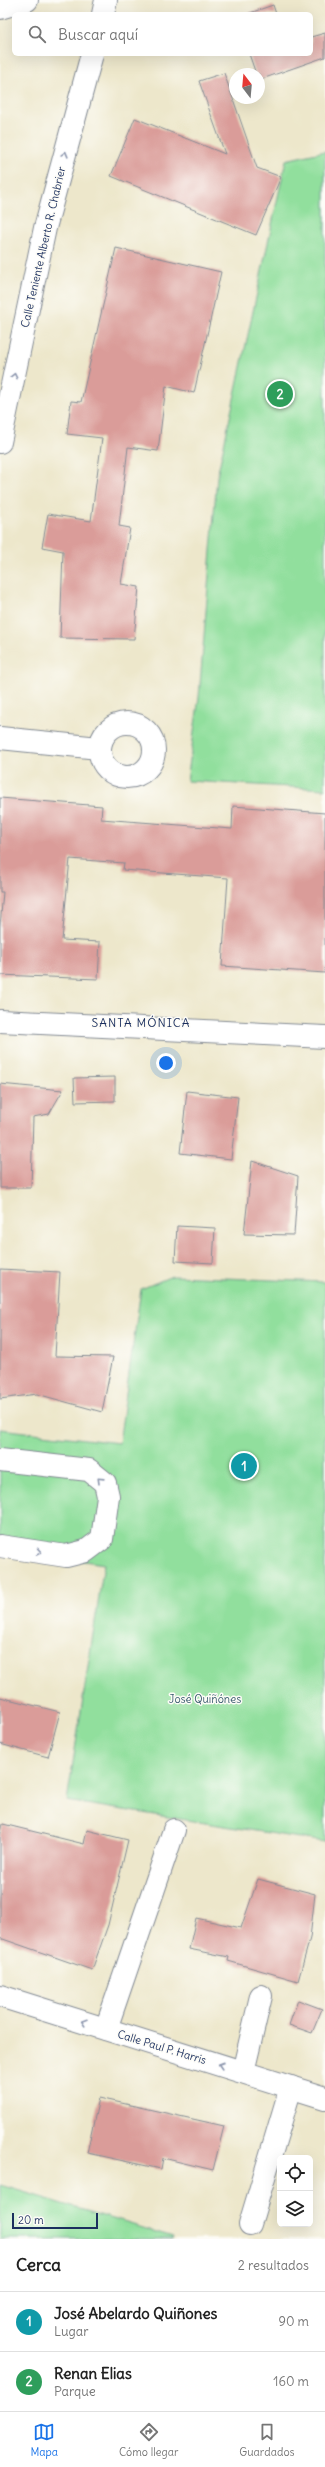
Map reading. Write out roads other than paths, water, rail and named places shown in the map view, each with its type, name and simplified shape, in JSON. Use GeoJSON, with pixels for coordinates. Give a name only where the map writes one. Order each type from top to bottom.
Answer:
{"type":"FeatureCollection","features":[{"type":"Feature","properties":{"kind":"street"},"geometry":{"type":"LineString","coordinates":[[0,8],[27,0]]}},
{"type":"Feature","properties":{"kind":"street"},"geometry":{"type":"LineString","coordinates":[[103,12],[106,0]]}},
{"type":"Feature","properties":{"kind":"street","name":"Calle Teniente Alberto R. Chabrier"},"geometry":{"type":"LineString","coordinates":[[0,442],[45,228],[91,56]]}},
{"type":"Feature","properties":{"kind":"street"},"geometry":{"type":"LineString","coordinates":[[0,738],[100,748]]}},
{"type":"Feature","properties":{"kind":"street"},"geometry":{"type":"LineString","coordinates":[[0,1021],[325,1037]]}},
{"type":"Feature","properties":{"kind":"street"},"geometry":{"type":"LineString","coordinates":[[0,1460],[89,1470],[105,1483],[108,1496],[102,1539],[86,1551],[66,1556],[0,1546]]}},
{"type":"Feature","properties":{"kind":"street"},"geometry":{"type":"LineString","coordinates":[[106,2029],[174,1830]]}},
{"type":"Feature","properties":{"kind":"street","name":"Calle Paul P. Harris"},"geometry":{"type":"LineString","coordinates":[[0,1996],[325,2098]]}},
{"type":"Feature","properties":{"kind":"street"},"geometry":{"type":"LineString","coordinates":[[243,2072],[261,1996]]}},
{"type":"Feature","properties":{"kind":"street"},"geometry":{"type":"LineString","coordinates":[[250,2224],[291,2087]]}},
{"type":"Feature","properties":{"kind":"place","name":"Renan Elias"},"geometry":{"type":"Point","coordinates":[280,394]}},
{"type":"Feature","properties":{"kind":"place","name":"José Abelardo Quiñones"},"geometry":{"type":"Point","coordinates":[244,1466]}},
{"type":"Feature","properties":{"kind":"district","name":"SANTA MÓNICA"},"geometry":{"type":"Point","coordinates":[141,1022]}},
{"type":"Feature","properties":{"kind":"park label","name":"José Quiñónes"},"geometry":{"type":"Point","coordinates":[205,1699]}}]}
